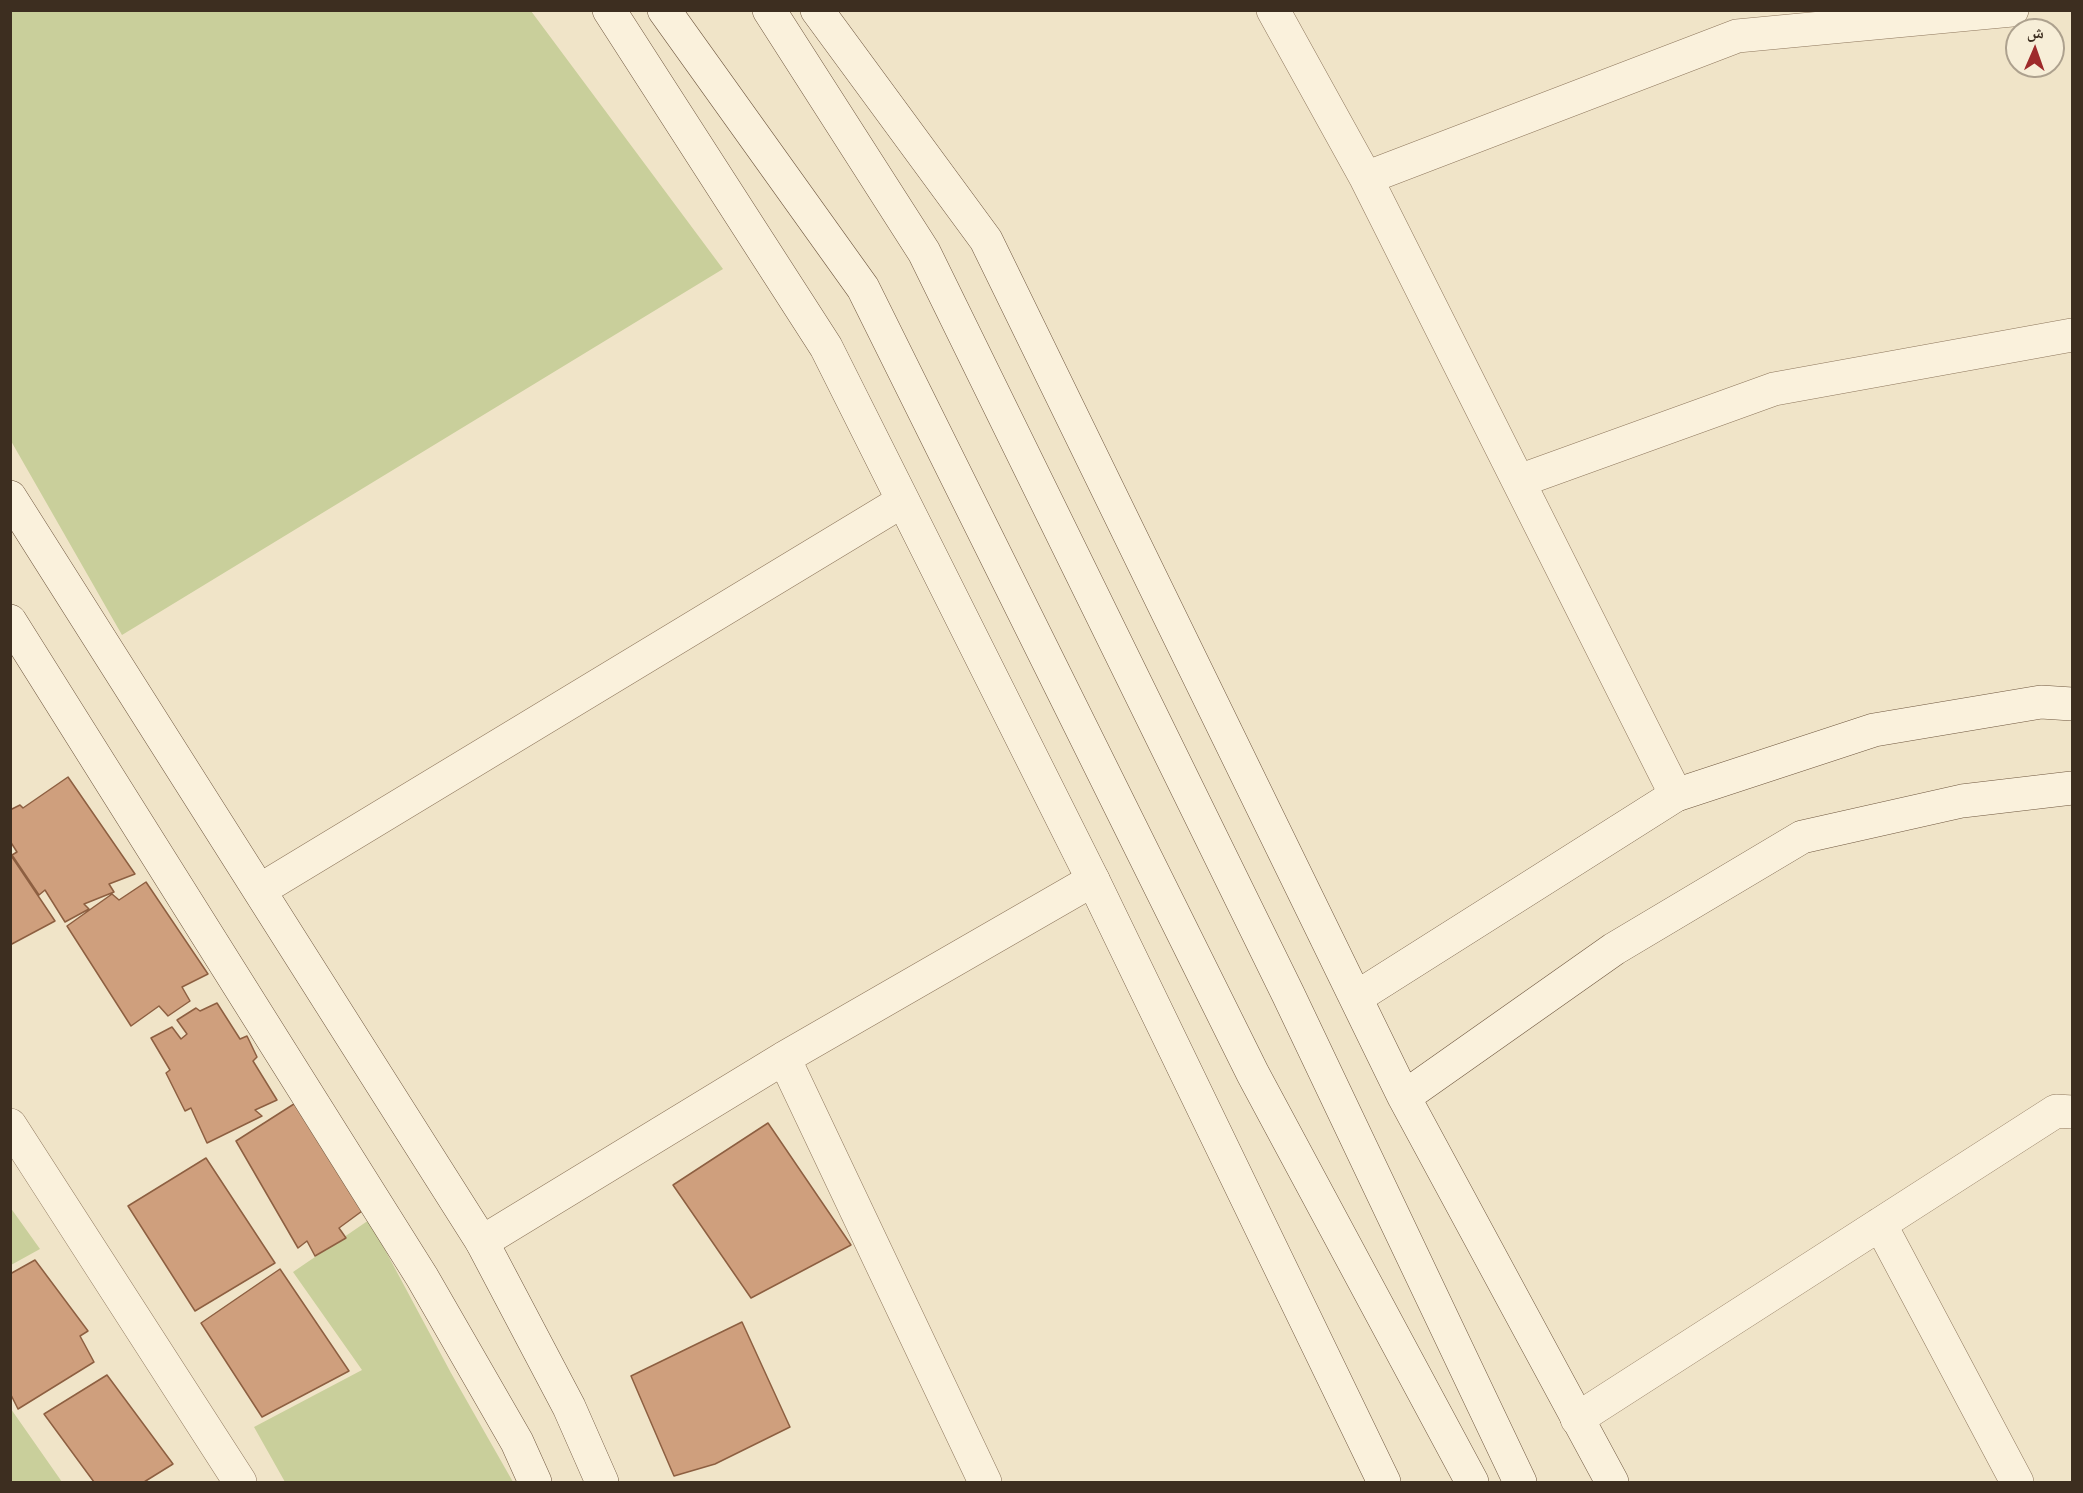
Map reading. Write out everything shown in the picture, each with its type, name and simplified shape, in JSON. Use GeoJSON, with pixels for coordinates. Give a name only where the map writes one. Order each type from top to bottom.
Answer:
{"type":"FeatureCollection","features":[{"type":"Feature","properties":{"kind":"street"},"geometry":{"type":"LineString","coordinates":[[609,10],[826,347],[901,502],[1093,880],[1384,1482]]}},
{"type":"Feature","properties":{"kind":"street"},"geometry":{"type":"LineString","coordinates":[[664,10],[863,288],[1253,1074],[1472,1482]]}},
{"type":"Feature","properties":{"kind":"street"},"geometry":{"type":"LineString","coordinates":[[769,10],[924,252],[1293,1005],[1520,1482]]}},
{"type":"Feature","properties":{"kind":"street"},"geometry":{"type":"LineString","coordinates":[[817,10],[986,240],[1404,1097],[1612,1482]]}},
{"type":"Feature","properties":{"kind":"street"},"geometry":{"type":"LineString","coordinates":[[1273,10],[1366,178],[1676,795]]}},
{"type":"Feature","properties":{"kind":"street"},"geometry":{"type":"LineString","coordinates":[[1366,178],[1738,23],[2012,10]]}},
{"type":"Feature","properties":{"kind":"street"},"geometry":{"type":"LineString","coordinates":[[1519,481],[1774,389],[2073,335]]}},
{"type":"Feature","properties":{"kind":"street"},"geometry":{"type":"LineString","coordinates":[[10,497],[482,1242],[569,1407],[602,1482]]}},
{"type":"Feature","properties":{"kind":"street"},"geometry":{"type":"LineString","coordinates":[[260,890],[901,502]]}},
{"type":"Feature","properties":{"kind":"street"},"geometry":{"type":"LineString","coordinates":[[10,621],[422,1277],[517,1442],[535,1482]]}},
{"type":"Feature","properties":{"kind":"street"},"geometry":{"type":"LineString","coordinates":[[1357,997],[1676,795],[1874,730],[2041,702],[2073,704]]}},
{"type":"Feature","properties":{"kind":"street"},"geometry":{"type":"LineString","coordinates":[[1404,1097],[1614,949],[1802,837],[1962,801],[2073,788]]}},
{"type":"Feature","properties":{"kind":"street"},"geometry":{"type":"LineString","coordinates":[[482,1242],[784,1058],[1093,880]]}},
{"type":"Feature","properties":{"kind":"street"},"geometry":{"type":"LineString","coordinates":[[784,1058],[985,1482]]}},
{"type":"Feature","properties":{"kind":"street"},"geometry":{"type":"LineString","coordinates":[[1577,1419],[2056,1111],[2073,1113]]}},
{"type":"Feature","properties":{"kind":"street"},"geometry":{"type":"LineString","coordinates":[[10,1125],[240,1482]]}},
{"type":"Feature","properties":{"kind":"street"},"geometry":{"type":"LineString","coordinates":[[1880,1224],[2017,1482]]}},
{"type":"Feature","properties":{"kind":"green space"},"geometry":{"type":"Polygon","coordinates":[[[10,11],[531,11],[723,269],[122,635],[11,441],[10,11]]]}},
{"type":"Feature","properties":{"kind":"green space"},"geometry":{"type":"Polygon","coordinates":[[[10,1207],[40,1249],[11,1265],[10,1265],[10,1207]]]}},
{"type":"Feature","properties":{"kind":"green space"},"geometry":{"type":"Polygon","coordinates":[[[369,1220],[451,1373],[513,1482],[285,1482],[254,1427],[362,1370],[293,1272],[369,1220]]]}},
{"type":"Feature","properties":{"kind":"green space"},"geometry":{"type":"Polygon","coordinates":[[[11,1409],[62,1482],[11,1482],[11,1409]]]}},
{"type":"Feature","properties":{"kind":"building"},"geometry":{"type":"Polygon","coordinates":[[[68,777],[135,874],[109,884],[114,892],[84,904],[89,909],[65,922],[45,890],[39,895],[12,855],[17,852],[10,841],[10,810],[20,805],[23,808],[68,777]]]}},
{"type":"Feature","properties":{"kind":"building"},"geometry":{"type":"Polygon","coordinates":[[[10,854],[55,921],[10,945],[10,854]]]}},
{"type":"Feature","properties":{"kind":"building"},"geometry":{"type":"Polygon","coordinates":[[[146,882],[208,974],[182,987],[190,1001],[168,1016],[159,1006],[131,1026],[67,926],[112,894],[119,900],[146,882]]]}},
{"type":"Feature","properties":{"kind":"building"},"geometry":{"type":"Polygon","coordinates":[[[217,1003],[240,1039],[247,1036],[257,1057],[253,1061],[277,1100],[255,1110],[262,1116],[207,1143],[191,1108],[185,1111],[166,1073],[170,1070],[151,1038],[172,1027],[181,1039],[187,1034],[177,1020],[196,1008],[200,1011],[217,1003]]]}},
{"type":"Feature","properties":{"kind":"building"},"geometry":{"type":"Polygon","coordinates":[[[308,1095],[373,1203],[339,1228],[346,1238],[315,1256],[307,1241],[298,1248],[236,1141],[308,1095]]]}},
{"type":"Feature","properties":{"kind":"building"},"geometry":{"type":"Polygon","coordinates":[[[768,1123],[851,1245],[751,1298],[673,1185],[768,1123]]]}},
{"type":"Feature","properties":{"kind":"building"},"geometry":{"type":"Polygon","coordinates":[[[206,1158],[275,1263],[195,1311],[128,1206],[206,1158]]]}},
{"type":"Feature","properties":{"kind":"building"},"geometry":{"type":"Polygon","coordinates":[[[35,1260],[88,1331],[80,1336],[94,1362],[18,1409],[10,1393],[10,1274],[35,1260]]]}},
{"type":"Feature","properties":{"kind":"building"},"geometry":{"type":"Polygon","coordinates":[[[280,1269],[349,1371],[262,1417],[201,1323],[280,1269]]]}},
{"type":"Feature","properties":{"kind":"building"},"geometry":{"type":"Polygon","coordinates":[[[742,1322],[790,1427],[715,1464],[674,1476],[631,1376],[742,1322]]]}},
{"type":"Feature","properties":{"kind":"building"},"geometry":{"type":"Polygon","coordinates":[[[107,1375],[173,1464],[144,1482],[94,1482],[44,1414],[107,1375]]]}}]}
